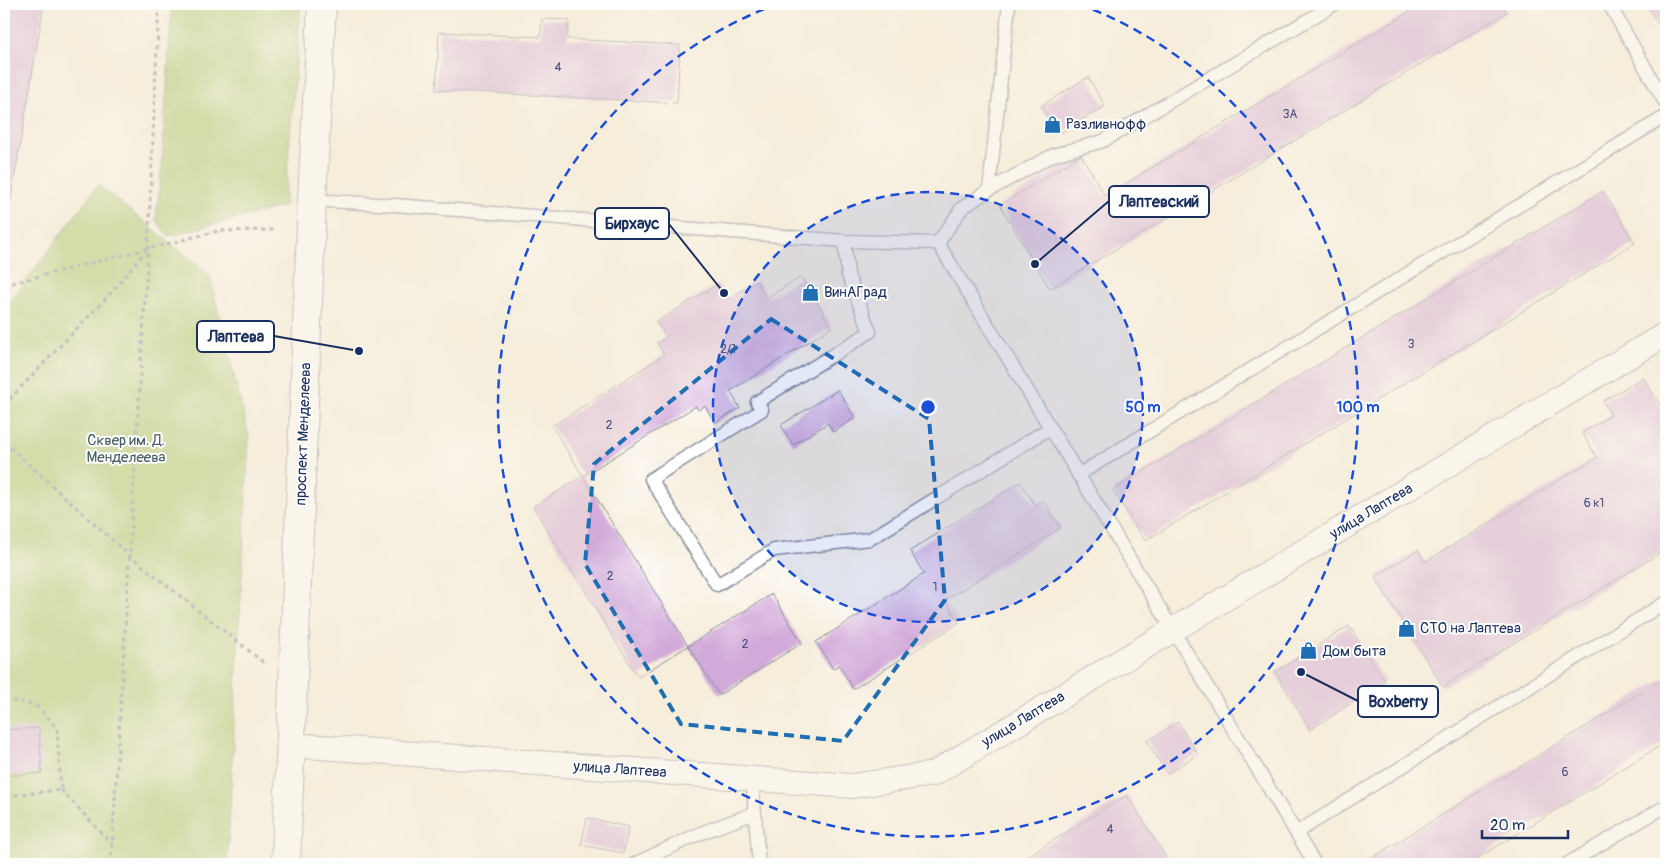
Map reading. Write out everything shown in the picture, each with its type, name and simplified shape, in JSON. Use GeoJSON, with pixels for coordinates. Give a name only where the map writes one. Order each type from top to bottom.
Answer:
{"type":"FeatureCollection","features":[{"type":"Feature","properties":{"kind":"main road","name":"проспект Менделеева"},"geometry":{"type":"LineString","coordinates":[[286,864],[312,200],[322,4]]}},
{"type":"Feature","properties":{"kind":"street","name":"улица Лаптева"},"geometry":{"type":"LineString","coordinates":[[292,745],[852,786],[933,774],[1666,334]]}},
{"type":"Feature","properties":{"kind":"lane"},"geometry":{"type":"LineString","coordinates":[[990,190],[1008,4]]}},
{"type":"Feature","properties":{"kind":"lane"},"geometry":{"type":"LineString","coordinates":[[938,243],[962,208],[990,190],[1053,155],[1103,141],[1334,4]]}},
{"type":"Feature","properties":{"kind":"lane"},"geometry":{"type":"LineString","coordinates":[[1609,4],[1666,104]]}},
{"type":"Feature","properties":{"kind":"lane"},"geometry":{"type":"LineString","coordinates":[[1078,474],[1666,116]]}},
{"type":"Feature","properties":{"kind":"lane"},"geometry":{"type":"LineString","coordinates":[[312,200],[415,206],[844,241],[938,243]]}},
{"type":"Feature","properties":{"kind":"lane"},"geometry":{"type":"LineString","coordinates":[[844,241],[848,275],[870,332],[757,402],[762,410],[651,479],[717,585],[774,550],[870,539],[1050,428]]}},
{"type":"Feature","properties":{"kind":"lane"},"geometry":{"type":"LineString","coordinates":[[938,243],[1315,864]]}},
{"type":"Feature","properties":{"kind":"lane"},"geometry":{"type":"LineString","coordinates":[[1296,833],[1666,602]]}},
{"type":"Feature","properties":{"kind":"lane"},"geometry":{"type":"LineString","coordinates":[[752,778],[759,864]]}},
{"type":"Feature","properties":{"kind":"lane"},"geometry":{"type":"LineString","coordinates":[[1568,864],[1666,806]]}},
{"type":"Feature","properties":{"kind":"lane"},"geometry":{"type":"LineString","coordinates":[[634,864],[701,833],[755,813]]}},
{"type":"Feature","properties":{"kind":"path"},"geometry":{"type":"LineString","coordinates":[[111,864],[148,248],[159,4]]}},
{"type":"Feature","properties":{"kind":"path"},"geometry":{"type":"LineString","coordinates":[[4,284],[218,231],[274,230]]}},
{"type":"Feature","properties":{"kind":"path"},"geometry":{"type":"LineString","coordinates":[[4,405],[110,294],[148,248]]}},
{"type":"Feature","properties":{"kind":"path"},"geometry":{"type":"LineString","coordinates":[[4,442],[130,555],[263,662],[294,664]]}},
{"type":"Feature","properties":{"kind":"path"},"geometry":{"type":"LineString","coordinates":[[4,703],[14,701],[28,703],[39,708],[57,728],[61,790],[112,844]]}},
{"type":"Feature","properties":{"kind":"path"},"geometry":{"type":"LineString","coordinates":[[4,796],[61,790]]}},
{"type":"Feature","properties":{"kind":"highlighted area"},"geometry":{"type":"Polygon","coordinates":[[[771,319],[929,419],[945,600],[843,741],[681,724],[585,564],[594,464],[771,319]]]}},
{"type":"Feature","properties":{"kind":"green space"},"geometry":{"type":"Polygon","coordinates":[[[172,4],[301,4],[284,206],[168,236],[156,220],[162,165],[172,4]]]}},
{"type":"Feature","properties":{"kind":"green space","name":"Сквер им. Д. Менделеева"},"geometry":{"type":"Polygon","coordinates":[[[98,185],[209,274],[249,437],[227,864],[4,864],[4,310],[98,185]]]}},
{"type":"Feature","properties":{"kind":"building"},"geometry":{"type":"Polygon","coordinates":[[[4,4],[44,4],[5,233],[4,232],[4,4]]]}},
{"type":"Feature","properties":{"kind":"building"},"geometry":{"type":"Polygon","coordinates":[[[1422,4],[1502,4],[1507,12],[1050,289],[1000,205],[1081,155],[1105,196],[1422,4]]]}},
{"type":"Feature","properties":{"kind":"building"},"geometry":{"type":"Polygon","coordinates":[[[1646,4],[1666,4],[1666,37],[1646,4]]]}},
{"type":"Feature","properties":{"kind":"building"},"geometry":{"type":"Polygon","coordinates":[[[542,19],[569,20],[567,39],[680,45],[677,103],[436,90],[439,32],[540,37],[542,19]]]}},
{"type":"Feature","properties":{"kind":"building"},"geometry":{"type":"Polygon","coordinates":[[[1088,77],[1105,106],[1059,134],[1041,106],[1088,77]]]}},
{"type":"Feature","properties":{"kind":"building"},"geometry":{"type":"Polygon","coordinates":[[[1603,191],[1635,243],[1145,541],[1113,490],[1603,191]]]}},
{"type":"Feature","properties":{"kind":"building"},"geometry":{"type":"Polygon","coordinates":[[[801,277],[832,327],[730,391],[740,408],[715,423],[705,406],[698,410],[696,406],[583,476],[552,426],[664,355],[657,343],[666,337],[656,322],[718,284],[728,299],[757,281],[767,298],[801,277]]]}},
{"type":"Feature","properties":{"kind":"building"},"geometry":{"type":"Polygon","coordinates":[[[1643,377],[1666,415],[1666,549],[1443,687],[1375,577],[1418,550],[1425,562],[1597,457],[1582,433],[1611,415],[1603,401],[1643,377]]]}},
{"type":"Feature","properties":{"kind":"building"},"geometry":{"type":"Polygon","coordinates":[[[838,390],[855,418],[833,432],[828,423],[793,445],[781,425],[838,390]]]}},
{"type":"Feature","properties":{"kind":"building"},"geometry":{"type":"Polygon","coordinates":[[[583,476],[688,646],[638,677],[533,507],[583,476]]]}},
{"type":"Feature","properties":{"kind":"building"},"geometry":{"type":"Polygon","coordinates":[[[1020,482],[1035,505],[1043,500],[1061,528],[945,600],[959,623],[853,689],[839,665],[833,669],[816,642],[924,574],[910,551],[1020,482]]]}},
{"type":"Feature","properties":{"kind":"building"},"geometry":{"type":"Polygon","coordinates":[[[772,594],[802,643],[719,695],[688,646],[772,594]]]}},
{"type":"Feature","properties":{"kind":"building"},"geometry":{"type":"Polygon","coordinates":[[[1349,626],[1385,682],[1310,730],[1275,672],[1349,626]]]}},
{"type":"Feature","properties":{"kind":"building"},"geometry":{"type":"Polygon","coordinates":[[[1666,677],[1666,742],[1496,847],[1468,864],[1362,864],[1666,677]]]}},
{"type":"Feature","properties":{"kind":"building"},"geometry":{"type":"Polygon","coordinates":[[[1178,722],[1198,754],[1167,774],[1147,741],[1178,722]]]}},
{"type":"Feature","properties":{"kind":"building"},"geometry":{"type":"Polygon","coordinates":[[[39,728],[42,773],[4,776],[4,730],[39,728]]]}},
{"type":"Feature","properties":{"kind":"building"},"geometry":{"type":"Polygon","coordinates":[[[1127,795],[1170,864],[1015,864],[1127,795]]]}},
{"type":"Feature","properties":{"kind":"building"},"geometry":{"type":"Polygon","coordinates":[[[587,818],[629,827],[623,853],[581,845],[587,818]]]}},
{"type":"Feature","properties":{"kind":"place","name":"Разливнофф"},"geometry":{"type":"Point","coordinates":[1052,124]}},
{"type":"Feature","properties":{"kind":"place","name":"Лаптевский"},"geometry":{"type":"Point","coordinates":[1035,264]}},
{"type":"Feature","properties":{"kind":"place","name":"ВинАГрад"},"geometry":{"type":"Point","coordinates":[810,292]}},
{"type":"Feature","properties":{"kind":"place","name":"Бирхаус"},"geometry":{"type":"Point","coordinates":[724,293]}},
{"type":"Feature","properties":{"kind":"place","name":"Лаптева"},"geometry":{"type":"Point","coordinates":[359,351]}},
{"type":"Feature","properties":{"kind":"place","name":"СТО на Лаптева"},"geometry":{"type":"Point","coordinates":[1406,628]}},
{"type":"Feature","properties":{"kind":"place","name":"Дом быта"},"geometry":{"type":"Point","coordinates":[1309,651]}},
{"type":"Feature","properties":{"kind":"place","name":"Boxberry"},"geometry":{"type":"Point","coordinates":[1301,672]}}]}
